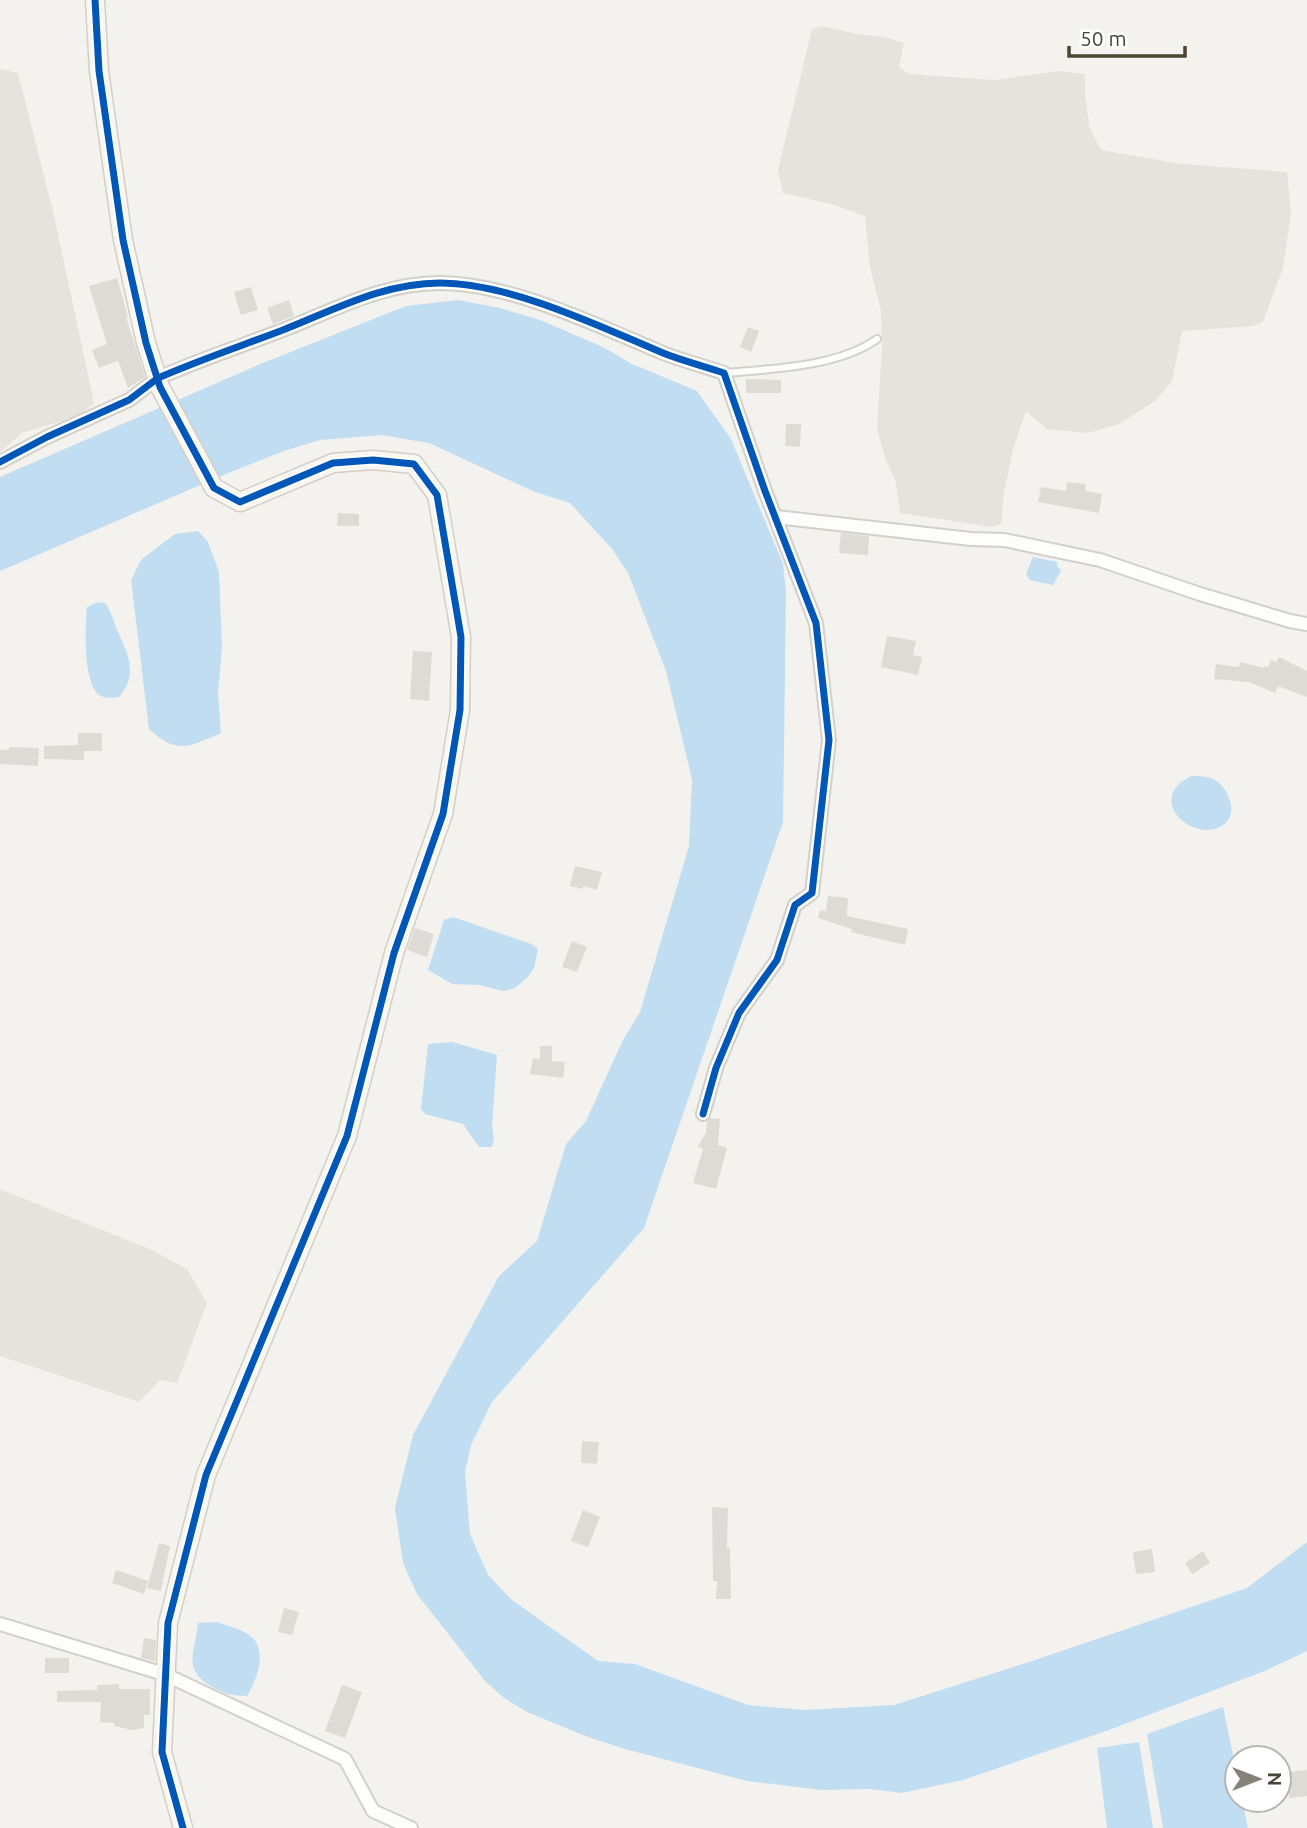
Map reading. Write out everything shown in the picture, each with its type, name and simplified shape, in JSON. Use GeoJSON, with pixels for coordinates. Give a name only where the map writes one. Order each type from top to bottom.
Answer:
{"type":"FeatureCollection","features":[{"type":"Feature","properties":{"kind":"street"},"geometry":{"type":"LineString","coordinates":[[95,0],[99,71],[123,240],[146,343],[159,382],[214,488],[240,502],[333,463],[373,460],[414,464],[437,495],[461,637],[460,710],[443,814],[394,953],[347,1136],[206,1475],[168,1623],[162,1752],[183,1828]]}},
{"type":"Feature","properties":{"kind":"street"},"geometry":{"type":"LineString","coordinates":[[0,462],[47,437],[129,400],[159,382],[366,296],[402,285],[442,283],[478,287],[518,297],[609,328],[665,354],[724,373],[816,623],[829,740],[812,894],[795,905],[777,960],[739,1013],[716,1068],[703,1114]]}},
{"type":"Feature","properties":{"kind":"street"},"geometry":{"type":"LineString","coordinates":[[776,517],[971,539],[1004,540],[1100,560],[1200,594],[1307,624]]}},
{"type":"Feature","properties":{"kind":"street"},"geometry":{"type":"LineString","coordinates":[[0,1624],[164,1674],[345,1759],[373,1811],[411,1828]]}},
{"type":"Feature","properties":{"kind":"lane"},"geometry":{"type":"LineString","coordinates":[[724,373],[773,369],[821,360],[862,349],[877,339]]}},
{"type":"Feature","properties":{"kind":"shaded area"},"geometry":{"type":"Polygon","coordinates":[[[822,26],[904,43],[899,67],[909,74],[994,80],[1058,71],[1085,74],[1090,129],[1101,150],[1182,164],[1287,172],[1291,214],[1283,268],[1263,322],[1253,326],[1182,331],[1172,381],[1155,401],[1119,424],[1088,433],[1047,429],[1026,411],[1014,446],[1004,492],[1001,524],[992,527],[900,513],[896,482],[885,458],[877,428],[882,345],[881,311],[870,267],[865,216],[831,204],[783,193],[778,170],[812,29],[822,26]]]}},
{"type":"Feature","properties":{"kind":"shaded area"},"geometry":{"type":"Polygon","coordinates":[[[0,69],[18,73],[53,211],[94,403],[78,416],[22,433],[0,452],[0,69]]]}},
{"type":"Feature","properties":{"kind":"shaded area"},"geometry":{"type":"Polygon","coordinates":[[[0,1189],[150,1249],[187,1269],[207,1303],[177,1383],[160,1380],[139,1402],[0,1356],[0,1189]]]}},
{"type":"Feature","properties":{"kind":"water"},"geometry":{"type":"Polygon","coordinates":[[[458,300],[500,308],[540,320],[603,347],[632,364],[697,391],[731,439],[783,564],[786,592],[783,822],[644,1228],[492,1402],[471,1445],[465,1472],[470,1534],[488,1575],[512,1600],[598,1661],[635,1664],[748,1705],[805,1710],[894,1705],[1032,1661],[1247,1588],[1307,1542],[1307,1651],[1267,1670],[1109,1730],[963,1780],[902,1793],[870,1789],[821,1790],[747,1781],[625,1749],[527,1712],[504,1698],[485,1681],[417,1594],[403,1563],[395,1508],[413,1435],[499,1276],[537,1241],[566,1144],[586,1121],[623,1040],[640,1012],[689,846],[692,779],[666,671],[628,573],[612,549],[570,503],[535,492],[429,443],[381,435],[320,440],[233,471],[0,571],[0,477],[263,363],[406,306],[458,300]]]}},
{"type":"Feature","properties":{"kind":"water"},"geometry":{"type":"Polygon","coordinates":[[[198,531],[208,542],[219,572],[222,647],[218,693],[221,733],[184,746],[168,743],[149,729],[131,580],[141,560],[175,534],[198,531]]]}},
{"type":"Feature","properties":{"kind":"water"},"geometry":{"type":"Polygon","coordinates":[[[1033,557],[1057,562],[1061,570],[1053,585],[1030,580],[1026,574],[1033,557]]]}},
{"type":"Feature","properties":{"kind":"water"},"geometry":{"type":"Polygon","coordinates":[[[98,602],[105,603],[113,618],[130,666],[128,681],[119,697],[108,698],[98,694],[93,687],[87,665],[87,607],[98,602]]]}},
{"type":"Feature","properties":{"kind":"water"},"geometry":{"type":"Polygon","coordinates":[[[1191,776],[1213,779],[1229,797],[1230,815],[1228,820],[1217,828],[1205,830],[1192,827],[1174,810],[1171,798],[1177,787],[1191,776]]]}},
{"type":"Feature","properties":{"kind":"water"},"geometry":{"type":"Polygon","coordinates":[[[453,917],[531,944],[538,949],[534,968],[528,977],[515,988],[503,991],[479,985],[452,984],[428,970],[444,920],[453,917]]]}},
{"type":"Feature","properties":{"kind":"water"},"geometry":{"type":"Polygon","coordinates":[[[452,1042],[497,1055],[492,1147],[479,1147],[463,1124],[425,1114],[421,1109],[428,1044],[452,1042]]]}},
{"type":"Feature","properties":{"kind":"water"},"geometry":{"type":"Polygon","coordinates":[[[217,1622],[246,1633],[257,1644],[259,1667],[247,1696],[219,1691],[202,1680],[193,1666],[198,1623],[217,1622]]]}},
{"type":"Feature","properties":{"kind":"water"},"geometry":{"type":"Polygon","coordinates":[[[1223,1707],[1231,1744],[1223,1744],[1223,1814],[1245,1814],[1248,1828],[1163,1828],[1147,1734],[1223,1707]]]}},
{"type":"Feature","properties":{"kind":"water"},"geometry":{"type":"Polygon","coordinates":[[[1139,1742],[1153,1828],[1107,1828],[1097,1748],[1139,1742]]]}},
{"type":"Feature","properties":{"kind":"building"},"geometry":{"type":"Polygon","coordinates":[[[117,278],[145,377],[128,388],[118,361],[99,368],[92,350],[107,344],[89,286],[117,278]]]}},
{"type":"Feature","properties":{"kind":"building"},"geometry":{"type":"Polygon","coordinates":[[[251,287],[258,310],[241,315],[234,292],[251,287]]]}},
{"type":"Feature","properties":{"kind":"building"},"geometry":{"type":"Polygon","coordinates":[[[289,300],[294,316],[273,324],[267,308],[289,300]]]}},
{"type":"Feature","properties":{"kind":"building"},"geometry":{"type":"Polygon","coordinates":[[[748,327],[759,331],[751,352],[740,347],[748,327]]]}},
{"type":"Feature","properties":{"kind":"building"},"geometry":{"type":"Polygon","coordinates":[[[746,379],[781,380],[781,393],[746,393],[746,379]]]}},
{"type":"Feature","properties":{"kind":"building"},"geometry":{"type":"Polygon","coordinates":[[[786,424],[801,424],[800,447],[785,446],[786,424]]]}},
{"type":"Feature","properties":{"kind":"building"},"geometry":{"type":"Polygon","coordinates":[[[1067,482],[1086,484],[1085,491],[1102,494],[1099,513],[1038,502],[1041,487],[1066,491],[1067,482]]]}},
{"type":"Feature","properties":{"kind":"building"},"geometry":{"type":"Polygon","coordinates":[[[338,513],[359,514],[359,526],[337,526],[338,513]]]}},
{"type":"Feature","properties":{"kind":"building"},"geometry":{"type":"Polygon","coordinates":[[[841,533],[869,536],[868,555],[839,553],[841,533]]]}},
{"type":"Feature","properties":{"kind":"building"},"geometry":{"type":"Polygon","coordinates":[[[887,636],[916,641],[913,655],[922,657],[918,675],[881,667],[887,636]]]}},
{"type":"Feature","properties":{"kind":"building"},"geometry":{"type":"Polygon","coordinates":[[[413,651],[432,652],[429,701],[410,699],[413,651]]]}},
{"type":"Feature","properties":{"kind":"building"},"geometry":{"type":"Polygon","coordinates":[[[1279,657],[1307,671],[1307,697],[1278,686],[1275,693],[1249,682],[1214,679],[1216,664],[1239,667],[1240,662],[1264,668],[1268,667],[1271,660],[1276,662],[1279,657]]]}},
{"type":"Feature","properties":{"kind":"building"},"geometry":{"type":"Polygon","coordinates":[[[78,733],[102,733],[102,751],[84,751],[84,760],[44,759],[44,746],[78,745],[78,733]]]}},
{"type":"Feature","properties":{"kind":"building"},"geometry":{"type":"Polygon","coordinates":[[[9,747],[39,748],[38,766],[0,764],[0,750],[9,750],[9,747]]]}},
{"type":"Feature","properties":{"kind":"building"},"geometry":{"type":"Polygon","coordinates":[[[575,866],[602,872],[597,890],[570,886],[575,866]]]}},
{"type":"Feature","properties":{"kind":"building"},"geometry":{"type":"Polygon","coordinates":[[[828,896],[848,898],[847,916],[908,929],[905,945],[851,932],[852,929],[818,918],[820,910],[826,911],[828,896]]]}},
{"type":"Feature","properties":{"kind":"building"},"geometry":{"type":"Polygon","coordinates":[[[415,928],[434,934],[427,957],[407,950],[415,928]]]}},
{"type":"Feature","properties":{"kind":"building"},"geometry":{"type":"Polygon","coordinates":[[[572,941],[587,947],[577,972],[562,967],[572,941]]]}},
{"type":"Feature","properties":{"kind":"building"},"geometry":{"type":"Polygon","coordinates":[[[540,1046],[552,1046],[552,1061],[565,1062],[563,1078],[530,1074],[533,1058],[540,1059],[540,1046]]]}},
{"type":"Feature","properties":{"kind":"building"},"geometry":{"type":"Polygon","coordinates":[[[710,1118],[720,1119],[718,1145],[727,1148],[716,1189],[693,1183],[703,1149],[698,1146],[706,1133],[710,1118]]]}},
{"type":"Feature","properties":{"kind":"building"},"geometry":{"type":"Polygon","coordinates":[[[582,1441],[599,1442],[597,1464],[581,1463],[582,1441]]]}},
{"type":"Feature","properties":{"kind":"building"},"geometry":{"type":"Polygon","coordinates":[[[712,1507],[728,1508],[727,1548],[730,1548],[731,1599],[716,1599],[717,1581],[713,1581],[712,1507]]]}},
{"type":"Feature","properties":{"kind":"building"},"geometry":{"type":"Polygon","coordinates":[[[583,1510],[600,1517],[588,1547],[571,1541],[583,1510]]]}},
{"type":"Feature","properties":{"kind":"building"},"geometry":{"type":"Polygon","coordinates":[[[159,1543],[170,1546],[161,1591],[147,1588],[159,1543]]]}},
{"type":"Feature","properties":{"kind":"building"},"geometry":{"type":"Polygon","coordinates":[[[1152,1549],[1155,1572],[1136,1574],[1133,1552],[1152,1549]]]}},
{"type":"Feature","properties":{"kind":"building"},"geometry":{"type":"Polygon","coordinates":[[[1203,1551],[1210,1563],[1192,1574],[1185,1563],[1203,1551]]]}},
{"type":"Feature","properties":{"kind":"building"},"geometry":{"type":"Polygon","coordinates":[[[116,1570],[148,1581],[144,1594],[112,1583],[116,1570]]]}},
{"type":"Feature","properties":{"kind":"building"},"geometry":{"type":"Polygon","coordinates":[[[284,1608],[299,1612],[292,1635],[278,1632],[284,1608]]]}},
{"type":"Feature","properties":{"kind":"building"},"geometry":{"type":"Polygon","coordinates":[[[144,1638],[156,1640],[155,1661],[141,1658],[144,1638]]]}},
{"type":"Feature","properties":{"kind":"building"},"geometry":{"type":"Polygon","coordinates":[[[45,1658],[69,1658],[69,1673],[45,1673],[45,1658]]]}},
{"type":"Feature","properties":{"kind":"building"},"geometry":{"type":"Polygon","coordinates":[[[119,1684],[119,1689],[150,1689],[150,1715],[144,1715],[144,1728],[133,1730],[114,1726],[114,1723],[100,1722],[101,1702],[57,1702],[57,1691],[97,1690],[97,1685],[119,1684]]]}},
{"type":"Feature","properties":{"kind":"building"},"geometry":{"type":"Polygon","coordinates":[[[342,1685],[362,1692],[345,1738],[325,1731],[342,1685]]]}},
{"type":"Feature","properties":{"kind":"building"},"geometry":{"type":"Polygon","coordinates":[[[1307,1770],[1307,1796],[1293,1798],[1293,1771],[1307,1770]]]}},
{"type":"Feature","properties":{"kind":"cycle path"},"geometry":{"type":"LineString","coordinates":[[95,0],[99,71],[123,240],[146,343],[160,387],[214,488],[240,502],[333,463],[373,460],[414,464],[437,495],[461,637],[460,710],[443,814],[394,953],[347,1136],[206,1475],[168,1623],[162,1752],[183,1828]]}},
{"type":"Feature","properties":{"kind":"cycle path"},"geometry":{"type":"LineString","coordinates":[[0,462],[47,437],[129,400],[158,378],[173,371],[359,299],[419,284],[467,285],[524,298],[583,319],[671,356],[724,373],[765,491],[816,623],[829,740],[812,893],[795,905],[777,960],[739,1013],[716,1068],[703,1114]]}}]}
